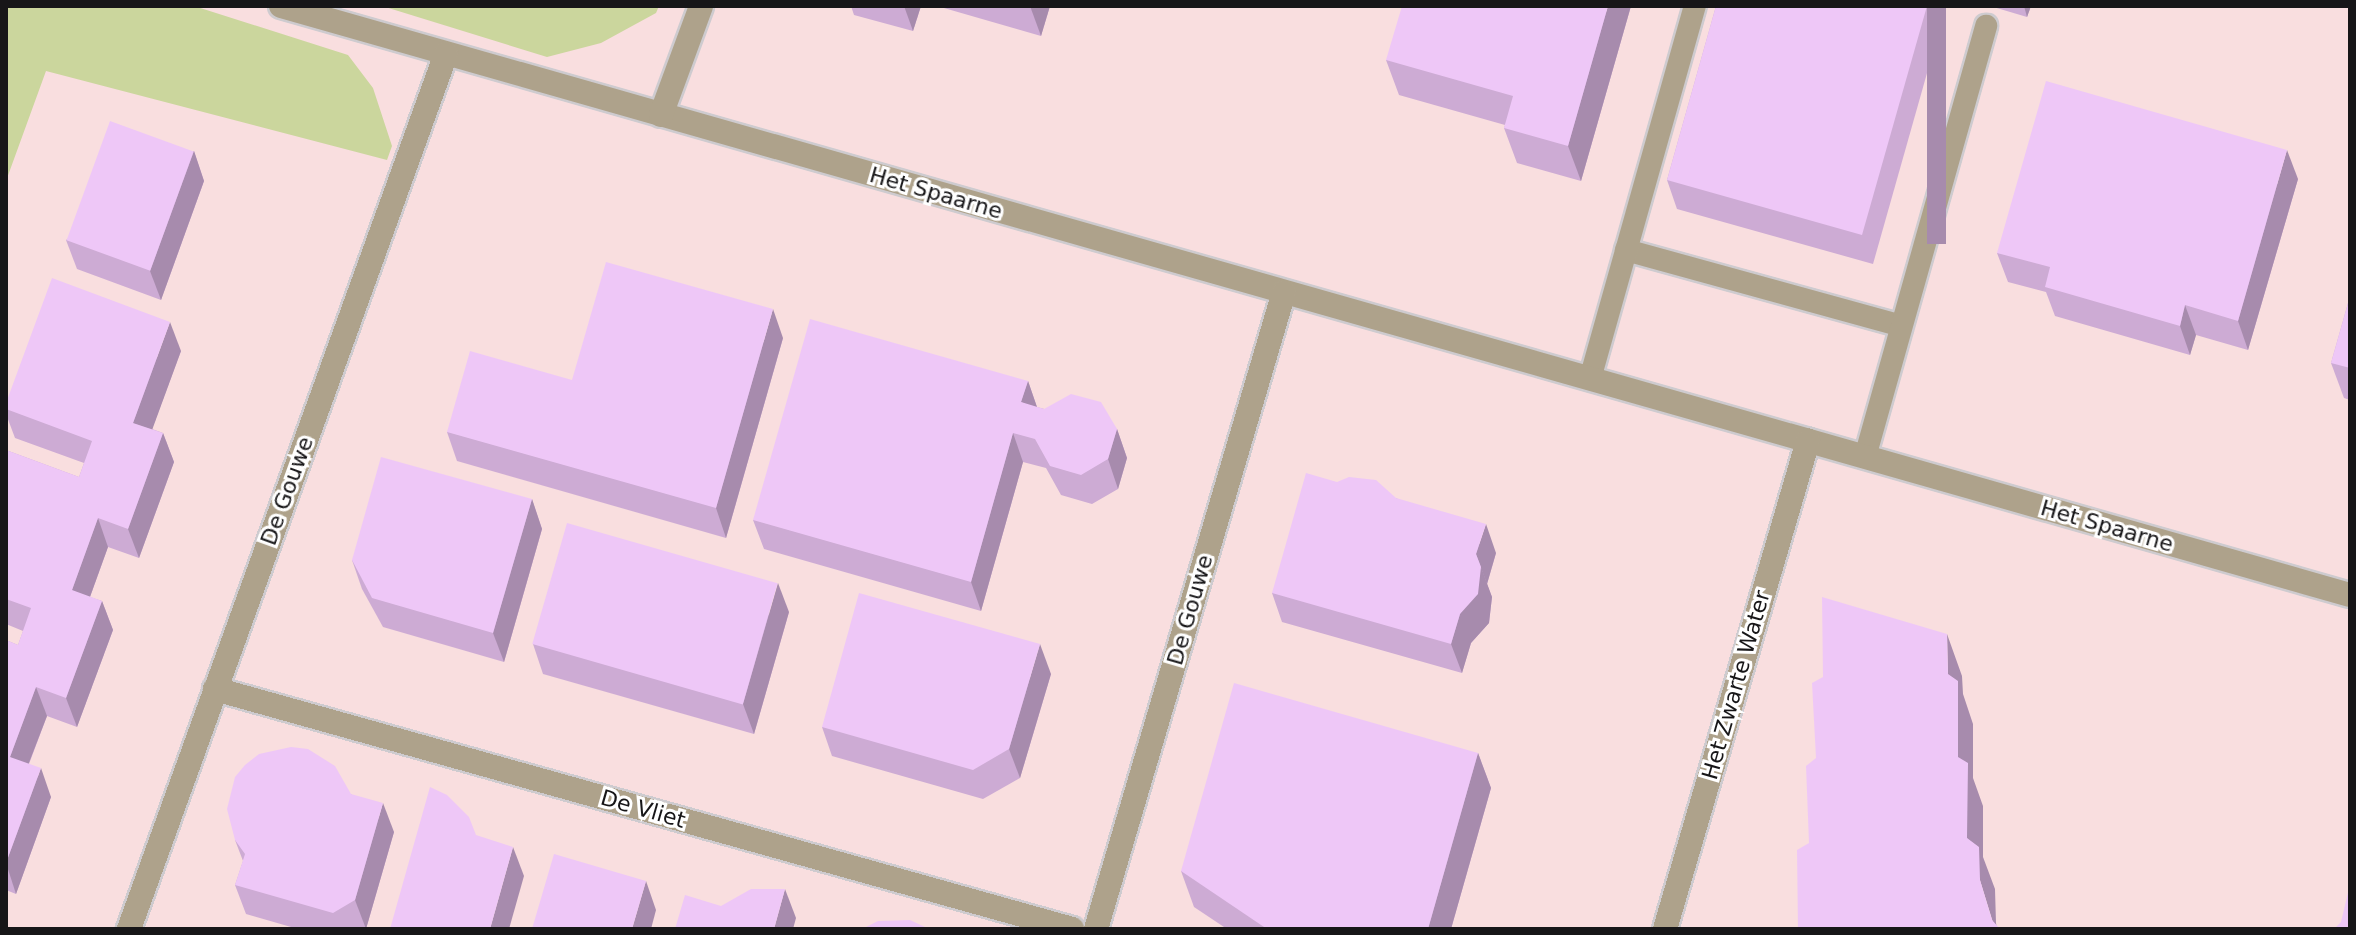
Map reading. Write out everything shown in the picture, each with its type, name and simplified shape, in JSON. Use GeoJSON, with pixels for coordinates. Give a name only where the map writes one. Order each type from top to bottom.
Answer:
{"type":"FeatureCollection","features":[{"type":"Feature","properties":{"kind":"street","name":"Het Spaarne"},"geometry":{"type":"LineString","coordinates":[[281,6],[2350,595]]}},
{"type":"Feature","properties":{"kind":"street"},"geometry":{"type":"LineString","coordinates":[[661,115],[701,6]]}},
{"type":"Feature","properties":{"kind":"street","name":"De Gouwe"},"geometry":{"type":"LineString","coordinates":[[129,929],[446,54]]}},
{"type":"Feature","properties":{"kind":"street","name":"De Gouwe"},"geometry":{"type":"LineString","coordinates":[[1096,929],[1284,292]]}},
{"type":"Feature","properties":{"kind":"street","name":"Het Zwarte Water"},"geometry":{"type":"LineString","coordinates":[[1665,929],[1808,441]]}},
{"type":"Feature","properties":{"kind":"street","name":"De Vliet"},"geometry":{"type":"LineString","coordinates":[[215,689],[1072,929]]}},
{"type":"Feature","properties":{"kind":"lane"},"geometry":{"type":"LineString","coordinates":[[1590,379],[1695,6]]}},
{"type":"Feature","properties":{"kind":"lane"},"geometry":{"type":"LineString","coordinates":[[1865,457],[1986,26]]}},
{"type":"Feature","properties":{"kind":"lane"},"geometry":{"type":"LineString","coordinates":[[1626,250],[1901,326]]}},
{"type":"Feature","properties":{"kind":"shaded area"},"geometry":{"type":"Polygon","coordinates":[[[6,6],[2350,6],[2350,929],[6,929],[6,6]]]}},
{"type":"Feature","properties":{"kind":"green space"},"geometry":{"type":"Polygon","coordinates":[[[6,6],[194,6],[348,55],[373,88],[392,146],[387,160],[46,71],[6,181],[6,6]]]}},
{"type":"Feature","properties":{"kind":"green space"},"geometry":{"type":"Polygon","coordinates":[[[382,6],[659,6],[656,13],[601,43],[547,57],[382,6]]]}},
{"type":"Feature","properties":{"kind":"building"},"geometry":{"type":"Polygon","coordinates":[[[1402,6],[1608,6],[1568,146],[1504,128],[1513,96],[1386,60],[1402,6]]]}},
{"type":"Feature","properties":{"kind":"building"},"geometry":{"type":"Polygon","coordinates":[[[1716,6],[1927,6],[1862,235],[1667,180],[1716,6]]]}},
{"type":"Feature","properties":{"kind":"building"},"geometry":{"type":"Polygon","coordinates":[[[2046,81],[2287,150],[2238,321],[2185,305],[2180,326],[2045,287],[2050,267],[1997,253],[2046,81]]]}},
{"type":"Feature","properties":{"kind":"building"},"geometry":{"type":"Polygon","coordinates":[[[110,121],[194,151],[150,271],[67,240],[110,121]]]}},
{"type":"Feature","properties":{"kind":"building"},"geometry":{"type":"Polygon","coordinates":[[[606,262],[773,309],[716,508],[447,432],[470,351],[572,380],[606,262]]]}},
{"type":"Feature","properties":{"kind":"building"},"geometry":{"type":"Polygon","coordinates":[[[52,278],[170,322],[133,423],[163,433],[128,529],[98,518],[72,590],[102,601],[66,698],[36,687],[10,757],[41,768],[6,863],[6,640],[18,645],[31,608],[6,599],[6,450],[79,477],[92,441],[6,409],[52,278]]]}},
{"type":"Feature","properties":{"kind":"building"},"geometry":{"type":"Polygon","coordinates":[[[2350,296],[2350,368],[2331,363],[2350,296]]]}},
{"type":"Feature","properties":{"kind":"building"},"geometry":{"type":"Polygon","coordinates":[[[810,319],[1028,381],[1021,402],[1044,409],[1071,394],[1101,402],[1117,429],[1108,459],[1081,475],[1050,466],[1035,439],[1013,433],[971,582],[753,520],[810,319]]]}},
{"type":"Feature","properties":{"kind":"building"},"geometry":{"type":"Polygon","coordinates":[[[381,457],[532,499],[493,633],[372,598],[352,560],[381,457]]]}},
{"type":"Feature","properties":{"kind":"building"},"geometry":{"type":"Polygon","coordinates":[[[1306,473],[1337,482],[1349,477],[1376,480],[1396,498],[1486,524],[1476,554],[1481,567],[1478,594],[1460,614],[1451,644],[1272,593],[1306,473]]]}},
{"type":"Feature","properties":{"kind":"building"},"geometry":{"type":"Polygon","coordinates":[[[567,523],[778,583],[743,704],[532,644],[567,523]]]}},
{"type":"Feature","properties":{"kind":"building"},"geometry":{"type":"Polygon","coordinates":[[[859,593],[1040,644],[1009,749],[973,770],[822,727],[859,593]]]}},
{"type":"Feature","properties":{"kind":"building"},"geometry":{"type":"Polygon","coordinates":[[[1822,597],[1947,634],[1948,674],[1958,681],[1958,757],[1968,763],[1967,838],[1979,847],[1980,880],[1992,920],[2000,929],[1798,929],[1797,850],[1809,843],[1806,766],[1816,758],[1812,683],[1823,677],[1822,597]]]}},
{"type":"Feature","properties":{"kind":"building"},"geometry":{"type":"Polygon","coordinates":[[[1234,683],[1478,753],[1428,929],[1267,929],[1181,871],[1234,683]]]}},
{"type":"Feature","properties":{"kind":"building"},"geometry":{"type":"Polygon","coordinates":[[[291,747],[308,749],[335,766],[351,794],[383,803],[355,900],[333,913],[235,885],[245,854],[235,840],[227,809],[235,777],[259,754],[291,747]]]}},
{"type":"Feature","properties":{"kind":"building"},"geometry":{"type":"Polygon","coordinates":[[[430,787],[447,795],[469,817],[476,835],[513,847],[490,929],[390,929],[430,787]]]}},
{"type":"Feature","properties":{"kind":"building"},"geometry":{"type":"Polygon","coordinates":[[[554,854],[646,881],[632,929],[532,929],[554,854]]]}},
{"type":"Feature","properties":{"kind":"building"},"geometry":{"type":"Polygon","coordinates":[[[2350,884],[2350,929],[2334,929],[2341,922],[2350,884]]]}},
{"type":"Feature","properties":{"kind":"building"},"geometry":{"type":"Polygon","coordinates":[[[751,889],[785,889],[774,929],[675,929],[685,895],[721,906],[751,889]]]}},
{"type":"Feature","properties":{"kind":"building"},"geometry":{"type":"Polygon","coordinates":[[[910,920],[928,929],[862,929],[878,921],[910,920]]]}}]}
